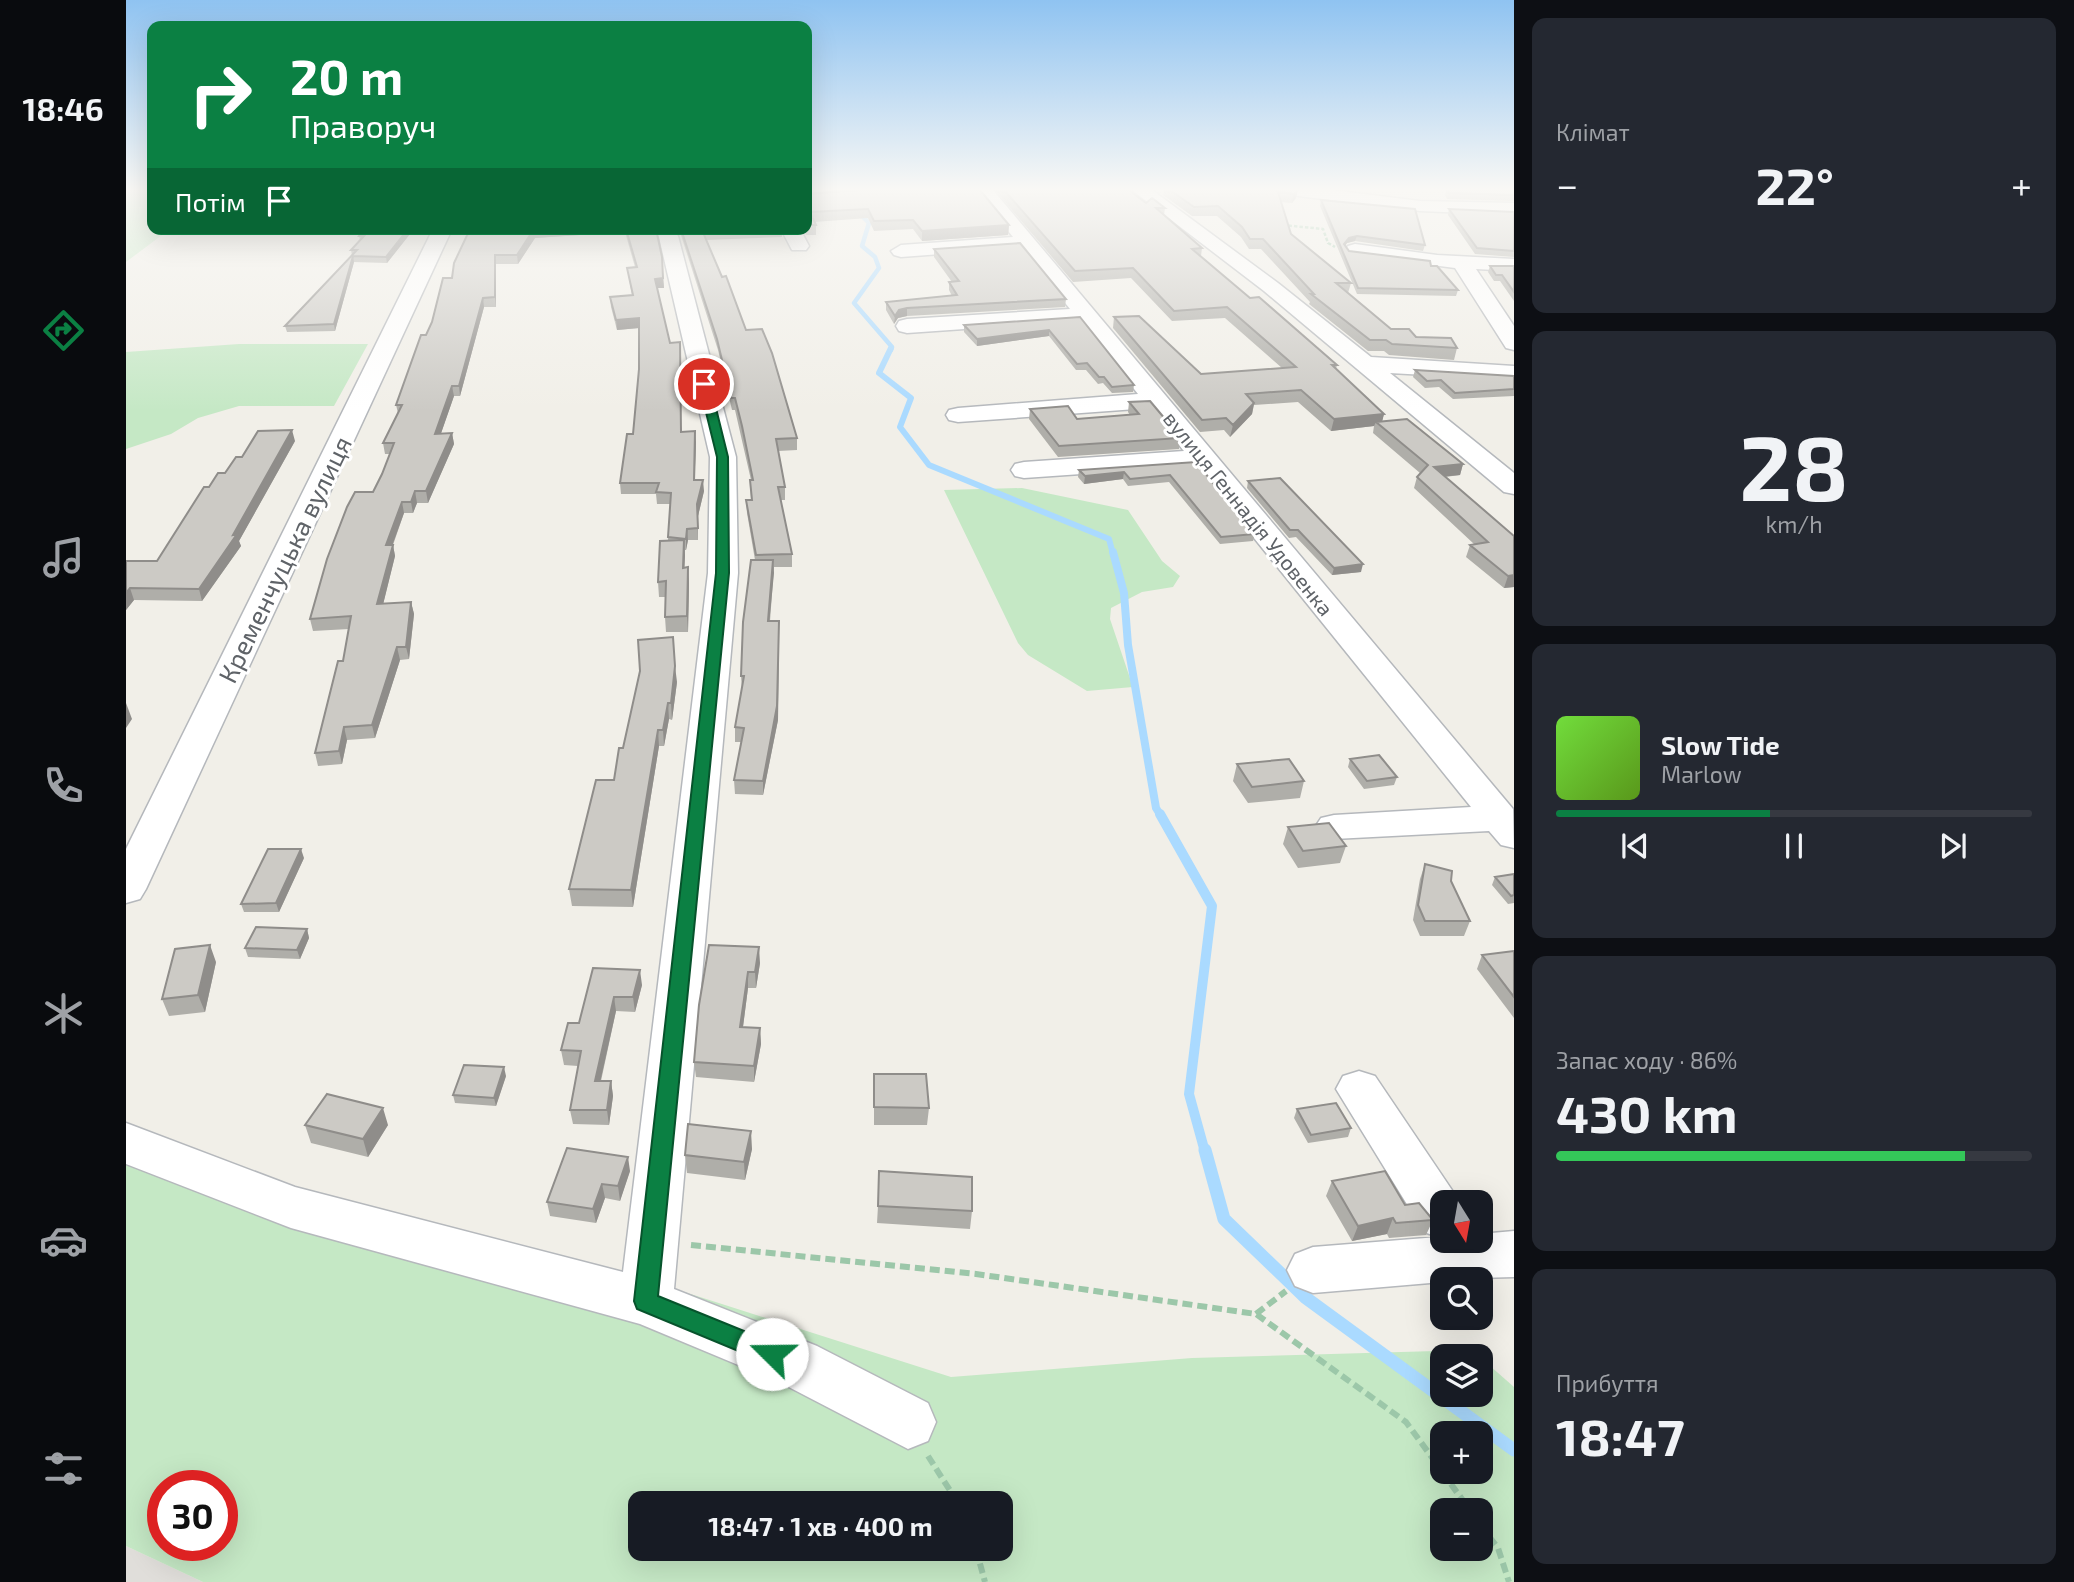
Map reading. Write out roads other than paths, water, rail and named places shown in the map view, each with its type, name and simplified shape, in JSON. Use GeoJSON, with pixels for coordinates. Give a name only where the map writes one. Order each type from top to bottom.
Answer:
{"type":"FeatureCollection","features":[{"type":"Feature","properties":{"kind":"street","name":"Кременчуцька вулиця"},"geometry":{"type":"LineString","coordinates":[[126,889],[426,264]]}},
{"type":"Feature","properties":{"kind":"street"},"geometry":{"type":"LineString","coordinates":[[646,1301],[723,573],[723,457],[675,264]]}},
{"type":"Feature","properties":{"kind":"street","name":"вулиця Геннадія Удовенка"},"geometry":{"type":"LineString","coordinates":[[1046,264],[1507,827]]}},
{"type":"Feature","properties":{"kind":"street"},"geometry":{"type":"LineString","coordinates":[[1240,264],[1514,486]]}},
{"type":"Feature","properties":{"kind":"street"},"geometry":{"type":"LineString","coordinates":[[1462,264],[1507,321],[1514,343]]}},
{"type":"Feature","properties":{"kind":"street"},"geometry":{"type":"LineString","coordinates":[[1493,264],[1514,265]]}},
{"type":"Feature","properties":{"kind":"street"},"geometry":{"type":"LineString","coordinates":[[907,326],[1086,314]]}},
{"type":"Feature","properties":{"kind":"street"},"geometry":{"type":"LineString","coordinates":[[1364,364],[1514,373]]}},
{"type":"Feature","properties":{"kind":"street"},"geometry":{"type":"LineString","coordinates":[[958,415],[1156,400]]}},
{"type":"Feature","properties":{"kind":"street"},"geometry":{"type":"LineString","coordinates":[[1024,470],[1205,457]]}},
{"type":"Feature","properties":{"kind":"street"},"geometry":{"type":"LineString","coordinates":[[1334,827],[1507,827]]}},
{"type":"Feature","properties":{"kind":"street"},"geometry":{"type":"LineString","coordinates":[[1359,1089],[1432,1190]]}},
{"type":"Feature","properties":{"kind":"street"},"geometry":{"type":"LineString","coordinates":[[126,1143],[291,1206],[646,1301],[797,1364],[908,1422]]}},
{"type":"Feature","properties":{"kind":"street"},"geometry":{"type":"LineString","coordinates":[[1313,1270],[1430,1249]]}},
{"type":"Feature","properties":{"kind":"waterway"},"geometry":{"type":"LineString","coordinates":[[877,264],[879,268],[854,303],[892,347],[891,350]]}},
{"type":"Feature","properties":{"kind":"waterway"},"geometry":{"type":"LineString","coordinates":[[891,348],[879,373],[911,398],[900,427],[929,465],[1109,539],[1113,554]]}},
{"type":"Feature","properties":{"kind":"waterway"},"geometry":{"type":"LineString","coordinates":[[1113,552],[1124,593],[1128,645],[1156,808],[1161,816]]}},
{"type":"Feature","properties":{"kind":"waterway"},"geometry":{"type":"LineString","coordinates":[[1160,814],[1212,906],[1189,1094],[1205,1152]]}},
{"type":"Feature","properties":{"kind":"waterway"},"geometry":{"type":"LineString","coordinates":[[1205,1150],[1224,1219],[1306,1298],[1514,1450]]}}]}
